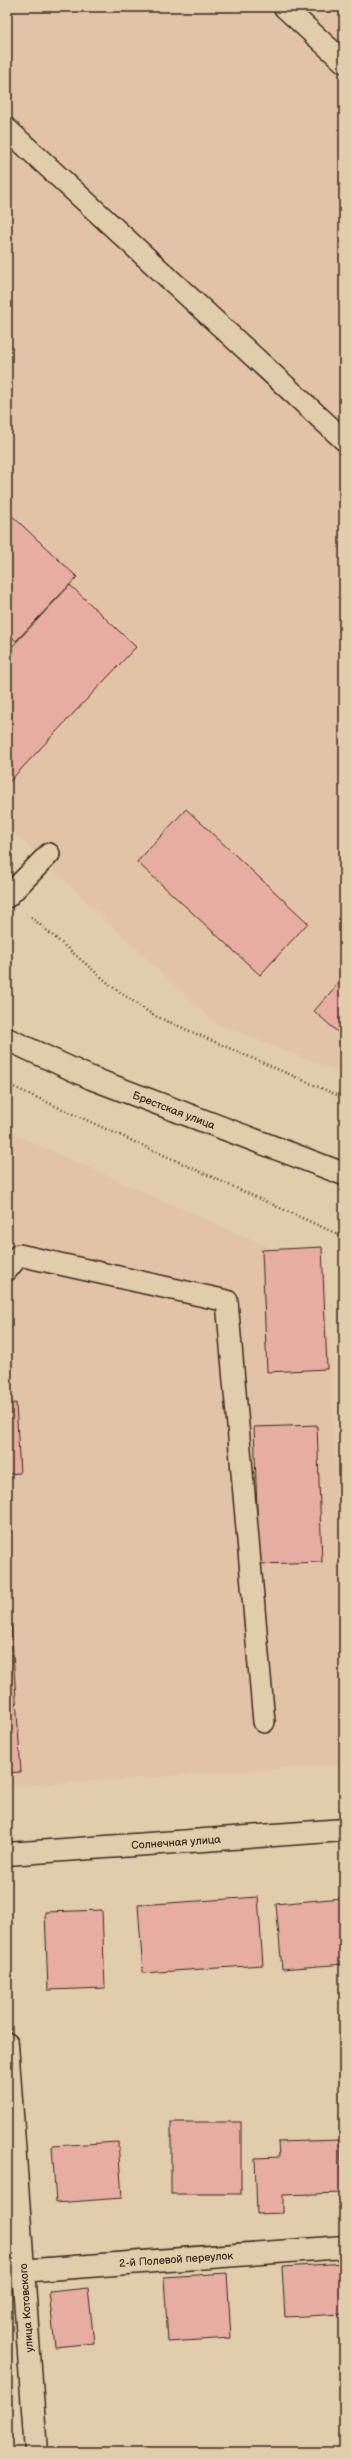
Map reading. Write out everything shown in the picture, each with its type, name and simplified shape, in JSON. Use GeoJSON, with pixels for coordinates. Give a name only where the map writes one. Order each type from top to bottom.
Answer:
{"type":"FeatureCollection","features":[{"type":"Feature","properties":{"kind":"street","name":"Брестская улица"},"geometry":{"type":"LineString","coordinates":[[7,1039],[91,1078],[344,1174]]}},
{"type":"Feature","properties":{"kind":"street","name":"Солнечная улица"},"geometry":{"type":"LineString","coordinates":[[7,1854],[344,1830]]}},
{"type":"Feature","properties":{"kind":"street","name":"улица Котовского"},"geometry":{"type":"LineString","coordinates":[[7,2044],[15,2271],[36,2452]]}},
{"type":"Feature","properties":{"kind":"street","name":"2-й Полевой переулок"},"geometry":{"type":"LineString","coordinates":[[15,2271],[344,2247]]}},
{"type":"Feature","properties":{"kind":"lane"},"geometry":{"type":"LineString","coordinates":[[284,7],[344,62]]}},
{"type":"Feature","properties":{"kind":"lane"},"geometry":{"type":"LineString","coordinates":[[7,129],[344,440]]}},
{"type":"Feature","properties":{"kind":"lane"},"geometry":{"type":"LineString","coordinates":[[7,897],[49,854]]}},
{"type":"Feature","properties":{"kind":"lane"},"geometry":{"type":"LineString","coordinates":[[7,1270],[19,1255],[227,1301],[264,1722]]}},
{"type":"Feature","properties":{"kind":"path"},"geometry":{"type":"LineString","coordinates":[[7,897],[114,988],[153,1015],[344,1098]]}},
{"type":"Feature","properties":{"kind":"path"},"geometry":{"type":"LineString","coordinates":[[7,1084],[344,1237]]}},
{"type":"Feature","properties":{"kind":"shaded area"},"geometry":{"type":"Polygon","coordinates":[[[7,7],[344,7],[344,1074],[215,1023],[7,826],[7,7]]]}},
{"type":"Feature","properties":{"kind":"shaded area"},"geometry":{"type":"Polygon","coordinates":[[[7,1131],[326,1273],[344,1631],[344,1764],[7,1787],[7,1131]]]}},
{"type":"Feature","properties":{"kind":"building"},"geometry":{"type":"Polygon","coordinates":[[[7,511],[77,577],[16,641],[7,632],[7,511]]]}},
{"type":"Feature","properties":{"kind":"building"},"geometry":{"type":"Polygon","coordinates":[[[70,585],[136,647],[7,784],[7,652],[70,585]]]}},
{"type":"Feature","properties":{"kind":"building"},"geometry":{"type":"Polygon","coordinates":[[[186,809],[308,923],[260,975],[137,862],[186,809]]]}},
{"type":"Feature","properties":{"kind":"building"},"geometry":{"type":"Polygon","coordinates":[[[344,977],[344,1032],[341,1035],[314,1011],[344,977]]]}},
{"type":"Feature","properties":{"kind":"building"},"geometry":{"type":"Polygon","coordinates":[[[322,1247],[327,1369],[267,1372],[262,1250],[322,1247]]]}},
{"type":"Feature","properties":{"kind":"building"},"geometry":{"type":"Polygon","coordinates":[[[16,1403],[20,1473],[7,1474],[7,1404],[16,1403]]]}},
{"type":"Feature","properties":{"kind":"building"},"geometry":{"type":"Polygon","coordinates":[[[317,1425],[322,1562],[259,1564],[254,1427],[317,1425]]]}},
{"type":"Feature","properties":{"kind":"building"},"geometry":{"type":"Polygon","coordinates":[[[7,1609],[10,1609],[21,1772],[7,1773],[7,1609]]]}},
{"type":"Feature","properties":{"kind":"building"},"geometry":{"type":"Polygon","coordinates":[[[258,1897],[263,1965],[143,1973],[138,1905],[258,1897]]]}},
{"type":"Feature","properties":{"kind":"building"},"geometry":{"type":"Polygon","coordinates":[[[341,1898],[344,1964],[282,1969],[276,1904],[341,1898]]]}},
{"type":"Feature","properties":{"kind":"building"},"geometry":{"type":"Polygon","coordinates":[[[102,1910],[105,1988],[48,1990],[45,1912],[102,1910]]]}},
{"type":"Feature","properties":{"kind":"building"},"geometry":{"type":"Polygon","coordinates":[[[171,2122],[241,2122],[241,2194],[171,2194],[171,2122]]]}},
{"type":"Feature","properties":{"kind":"building"},"geometry":{"type":"Polygon","coordinates":[[[340,2140],[342,2193],[283,2195],[283,2213],[257,2214],[255,2158],[279,2157],[278,2142],[340,2140]]]}},
{"type":"Feature","properties":{"kind":"building"},"geometry":{"type":"Polygon","coordinates":[[[118,2142],[122,2198],[56,2203],[52,2146],[118,2142]]]}},
{"type":"Feature","properties":{"kind":"building"},"geometry":{"type":"Polygon","coordinates":[[[344,2263],[344,2314],[285,2317],[282,2267],[344,2263]]]}},
{"type":"Feature","properties":{"kind":"building"},"geometry":{"type":"Polygon","coordinates":[[[227,2273],[231,2338],[168,2342],[164,2277],[227,2273]]]}},
{"type":"Feature","properties":{"kind":"building"},"geometry":{"type":"Polygon","coordinates":[[[88,2288],[94,2343],[55,2347],[49,2292],[88,2288]]]}}]}
